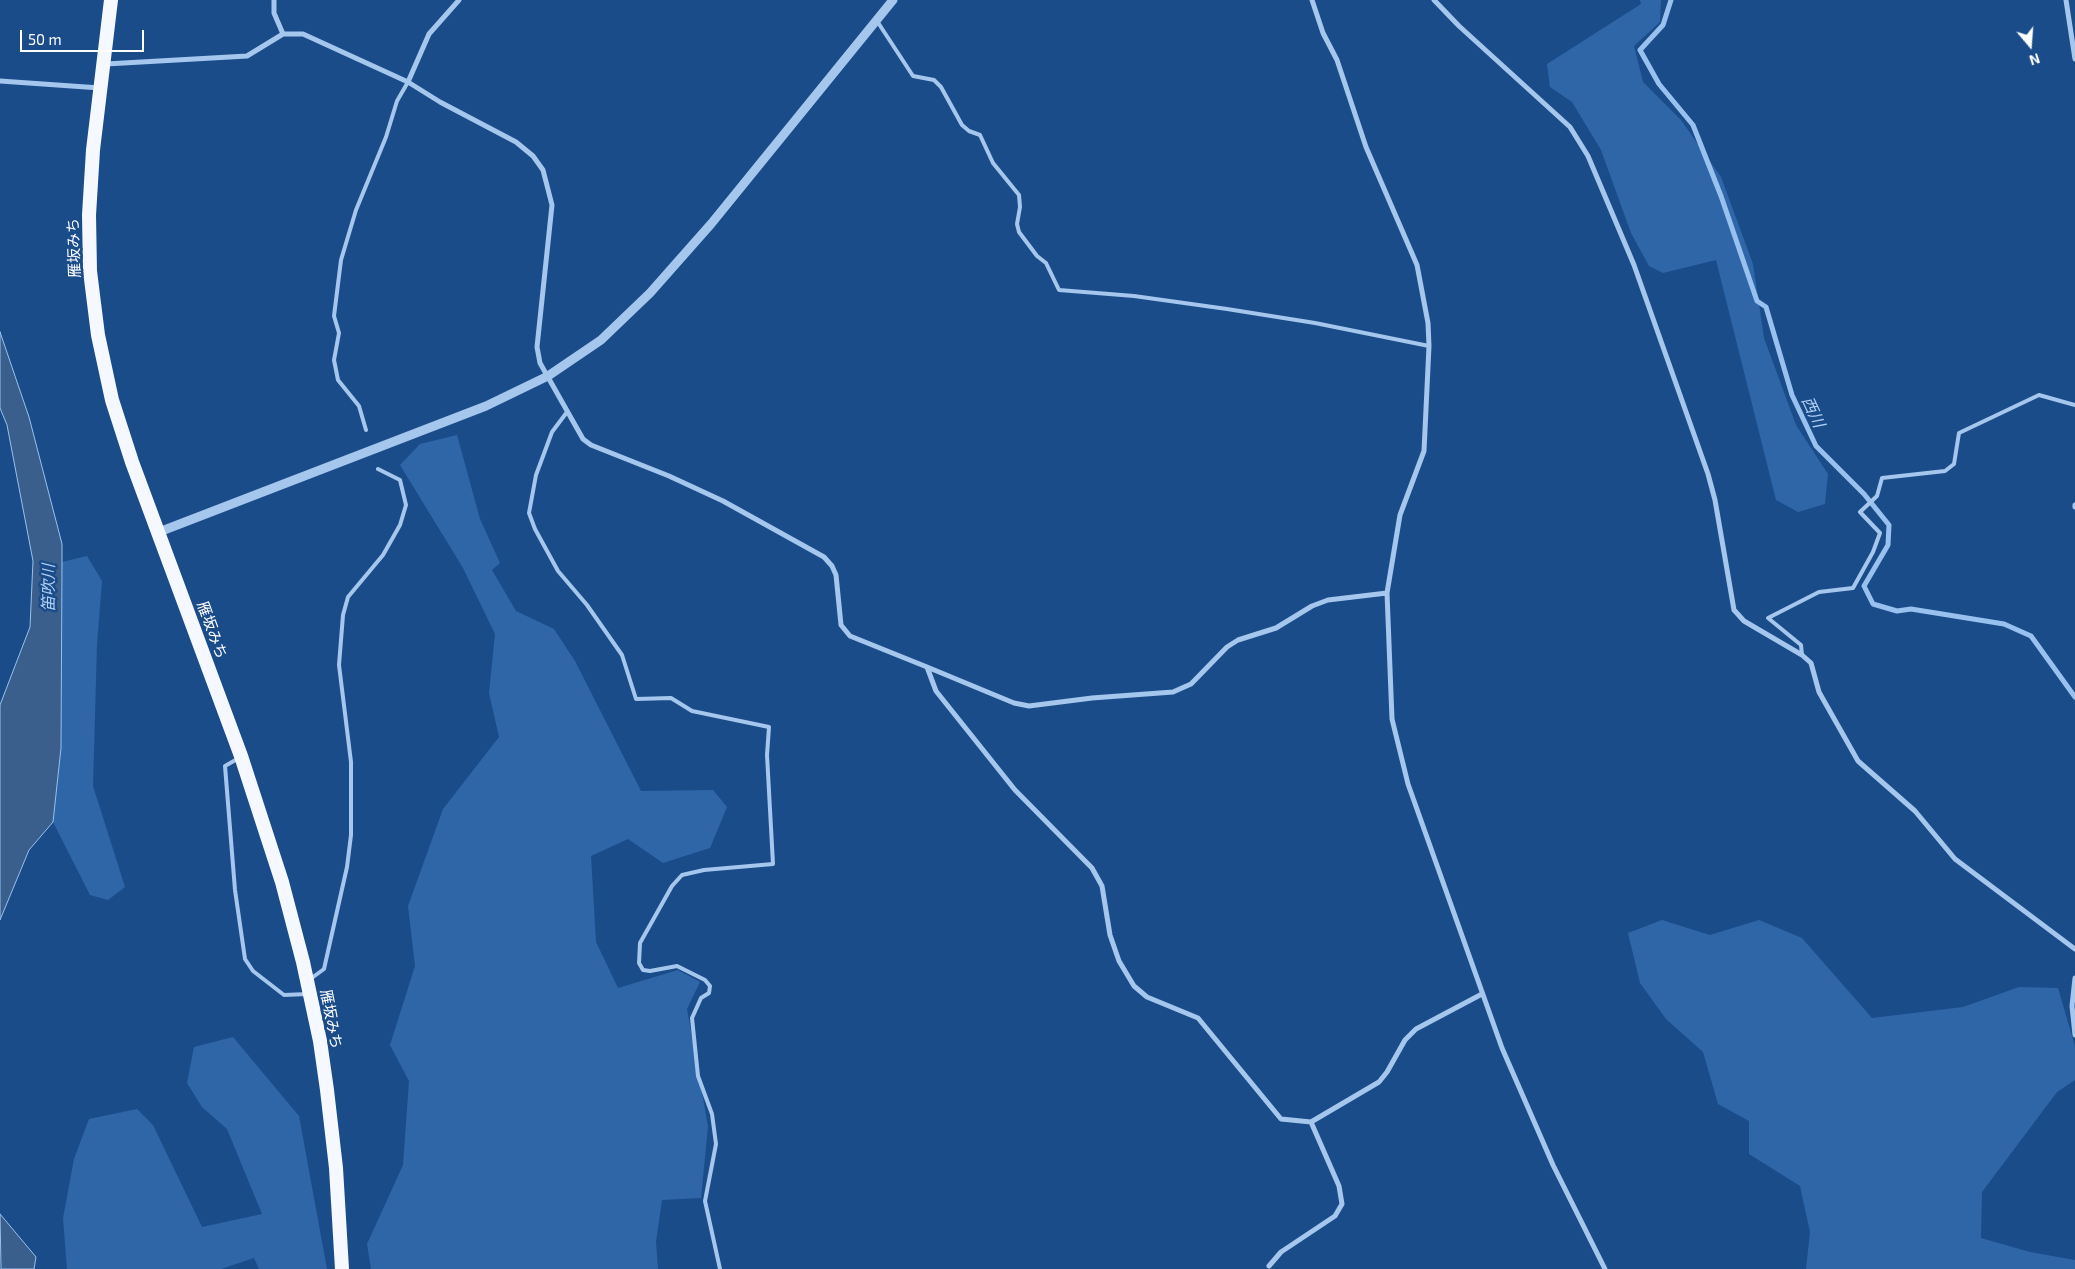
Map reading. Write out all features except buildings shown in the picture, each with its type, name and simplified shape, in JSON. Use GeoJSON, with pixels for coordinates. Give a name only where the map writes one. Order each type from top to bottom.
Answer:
{"type":"FeatureCollection","features":[{"type":"Feature","properties":{"kind":"highway","name":"雁坂みち"},"geometry":{"type":"LineString","coordinates":[[111,0],[100,88],[89,215],[90,271],[98,335],[112,400],[241,756],[282,882],[309,987],[320,1041],[335,1158],[342,1269]]}},
{"type":"Feature","properties":{"kind":"street"},"geometry":{"type":"LineString","coordinates":[[274,0],[274,13],[283,34]]}},
{"type":"Feature","properties":{"kind":"street"},"geometry":{"type":"LineString","coordinates":[[408,82],[429,34],[459,0]]}},
{"type":"Feature","properties":{"kind":"street"},"geometry":{"type":"LineString","coordinates":[[159,532],[486,406],[548,376],[601,340],[650,293],[711,224],[893,0]]}},
{"type":"Feature","properties":{"kind":"street"},"geometry":{"type":"LineString","coordinates":[[1312,0],[1324,33],[1337,60],[1366,147],[1417,265],[1428,323],[1429,346],[1424,451],[1400,515],[1387,594],[1392,719],[1408,784],[1482,994],[1554,1165],[1605,1269]]}},
{"type":"Feature","properties":{"kind":"street"},"geometry":{"type":"LineString","coordinates":[[1434,0],[1459,26],[1570,127],[1588,156],[1634,265],[1708,474],[1715,500],[1734,610],[1744,621],[1802,655],[1811,663],[1819,692],[1858,761],[1915,811],[1955,859],[2075,949]]}},
{"type":"Feature","properties":{"kind":"street"},"geometry":{"type":"LineString","coordinates":[[2066,0],[2075,60]]}},
{"type":"Feature","properties":{"kind":"street"},"geometry":{"type":"LineString","coordinates":[[103,64],[247,56],[283,34],[303,34],[408,82],[440,102],[516,142],[533,156],[543,170],[552,205],[537,347],[540,363],[583,440],[723,501],[824,557],[832,566],[836,575],[841,625],[850,636],[1014,703],[1029,706],[1092,698],[1173,692],[1191,684],[1227,647],[1238,640],[1276,628],[1312,606],[1328,600],[1387,594]]}},
{"type":"Feature","properties":{"kind":"street"},"geometry":{"type":"LineString","coordinates":[[0,81],[100,88]]}},
{"type":"Feature","properties":{"kind":"street"},"geometry":{"type":"LineString","coordinates":[[926,667],[936,691],[1015,790],[1092,868],[1102,886],[1110,935],[1119,961],[1134,986],[1147,998],[1198,1018],[1281,1119],[1311,1122],[1379,1082],[1387,1072],[1405,1040],[1416,1028],[1482,994]]}},
{"type":"Feature","properties":{"kind":"street"},"geometry":{"type":"LineString","coordinates":[[2075,978],[2072,1006],[2075,1035]]}},
{"type":"Feature","properties":{"kind":"street"},"geometry":{"type":"LineString","coordinates":[[1269,1267],[1281,1252],[1335,1216],[1342,1204],[1339,1186],[1311,1122]]}},
{"type":"Feature","properties":{"kind":"lane"},"geometry":{"type":"LineString","coordinates":[[877,21],[914,76],[934,80],[941,87],[962,125],[969,131],[980,135],[993,163],[1019,195],[1020,207],[1017,224],[1019,232],[1037,256],[1046,263],[1060,290],[1134,296],[1237,311],[1315,323],[1429,346]]}},
{"type":"Feature","properties":{"kind":"lane"},"geometry":{"type":"LineString","coordinates":[[366,430],[359,406],[338,380],[336,373],[334,360],[339,333],[334,316],[338,279],[341,260],[356,210],[386,137],[397,101],[408,82]]}},
{"type":"Feature","properties":{"kind":"lane"},"geometry":{"type":"LineString","coordinates":[[1802,655],[1801,645],[1768,618],[1819,592],[1853,588],[1873,552],[1880,533],[1860,512],[1877,496],[1882,478],[1945,471],[1954,464],[1959,433],[2040,395],[2075,405]]}},
{"type":"Feature","properties":{"kind":"lane"},"geometry":{"type":"LineString","coordinates":[[567,412],[552,432],[536,475],[529,513],[535,529],[558,572],[587,605],[622,655],[636,698],[671,698],[692,711],[768,727],[767,755],[773,864],[704,870],[682,875],[672,886],[640,943],[640,963],[643,970],[650,971],[678,966],[705,980],[710,986],[709,993],[701,998],[692,1018],[698,1076],[712,1114],[716,1144],[705,1201],[720,1269]]}},
{"type":"Feature","properties":{"kind":"lane"},"geometry":{"type":"LineString","coordinates":[[241,756],[225,766],[235,890],[245,959],[253,971],[284,995],[309,987],[324,969],[347,867],[351,834],[351,762],[339,665],[343,615],[348,597],[383,555],[400,525],[406,505],[400,480],[378,469]]}},
{"type":"Feature","properties":{"kind":"shaded area"},"geometry":{"type":"Polygon","coordinates":[[[1640,0],[1661,0],[1660,22],[1634,46],[1643,82],[1681,120],[1721,177],[1753,264],[1764,338],[1796,425],[1828,474],[1825,504],[1798,512],[1776,500],[1716,260],[1663,273],[1649,266],[1631,233],[1601,150],[1572,102],[1550,87],[1547,64],[1641,4],[1640,0]]]}},
{"type":"Feature","properties":{"kind":"shaded area"},"geometry":{"type":"Polygon","coordinates":[[[457,435],[480,519],[500,563],[492,570],[516,611],[554,629],[575,661],[641,791],[713,790],[727,807],[710,848],[663,863],[628,839],[591,856],[596,942],[618,988],[678,970],[700,982],[687,1009],[708,1126],[701,1198],[662,1200],[656,1242],[658,1269],[371,1269],[367,1244],[403,1165],[409,1081],[390,1045],[415,966],[408,906],[443,809],[499,737],[489,693],[495,634],[463,568],[400,465],[420,444],[457,435]]]}},
{"type":"Feature","properties":{"kind":"shaded area"},"geometry":{"type":"Polygon","coordinates":[[[87,556],[102,581],[97,645],[93,786],[125,887],[108,900],[90,895],[53,822],[61,748],[62,562],[87,556]]]}},
{"type":"Feature","properties":{"kind":"shaded area"},"geometry":{"type":"Polygon","coordinates":[[[1662,920],[1710,935],[1759,920],[1802,938],[1872,1018],[1963,1007],[2019,987],[2058,988],[2075,1046],[2075,1080],[2057,1092],[1982,1192],[1981,1238],[2030,1252],[2075,1260],[2075,1269],[1806,1269],[1810,1232],[1800,1186],[1749,1154],[1749,1121],[1718,1104],[1703,1052],[1666,1019],[1640,983],[1628,933],[1662,920]]]}},
{"type":"Feature","properties":{"kind":"shaded area"},"geometry":{"type":"Polygon","coordinates":[[[233,1037],[299,1116],[327,1269],[259,1269],[254,1258],[221,1269],[67,1269],[63,1218],[74,1159],[89,1119],[137,1109],[153,1125],[202,1227],[262,1214],[227,1129],[202,1107],[187,1083],[194,1047],[233,1037]]]}},
{"type":"Feature","properties":{"kind":"water","name":"笛吹川"},"geometry":{"type":"Polygon","coordinates":[[[0,332],[29,417],[62,544],[62,562],[61,748],[53,822],[29,850],[0,920],[0,705],[30,627],[33,561],[7,425],[0,408],[0,332]]]}},
{"type":"Feature","properties":{"kind":"water"},"geometry":{"type":"Polygon","coordinates":[[[0,1214],[36,1257],[34,1269],[1,1269],[0,1214]]]}},
{"type":"Feature","properties":{"kind":"waterway","name":"西川"},"geometry":{"type":"LineString","coordinates":[[1671,0],[1663,25],[1640,50],[1659,84],[1693,125],[1721,196],[1757,301],[1766,307],[1792,395],[1816,446],[1864,494],[1889,525],[1888,545],[1864,586],[1873,604],[1897,611],[1911,609],[2004,624],[2031,636],[2075,697]]}}]}
